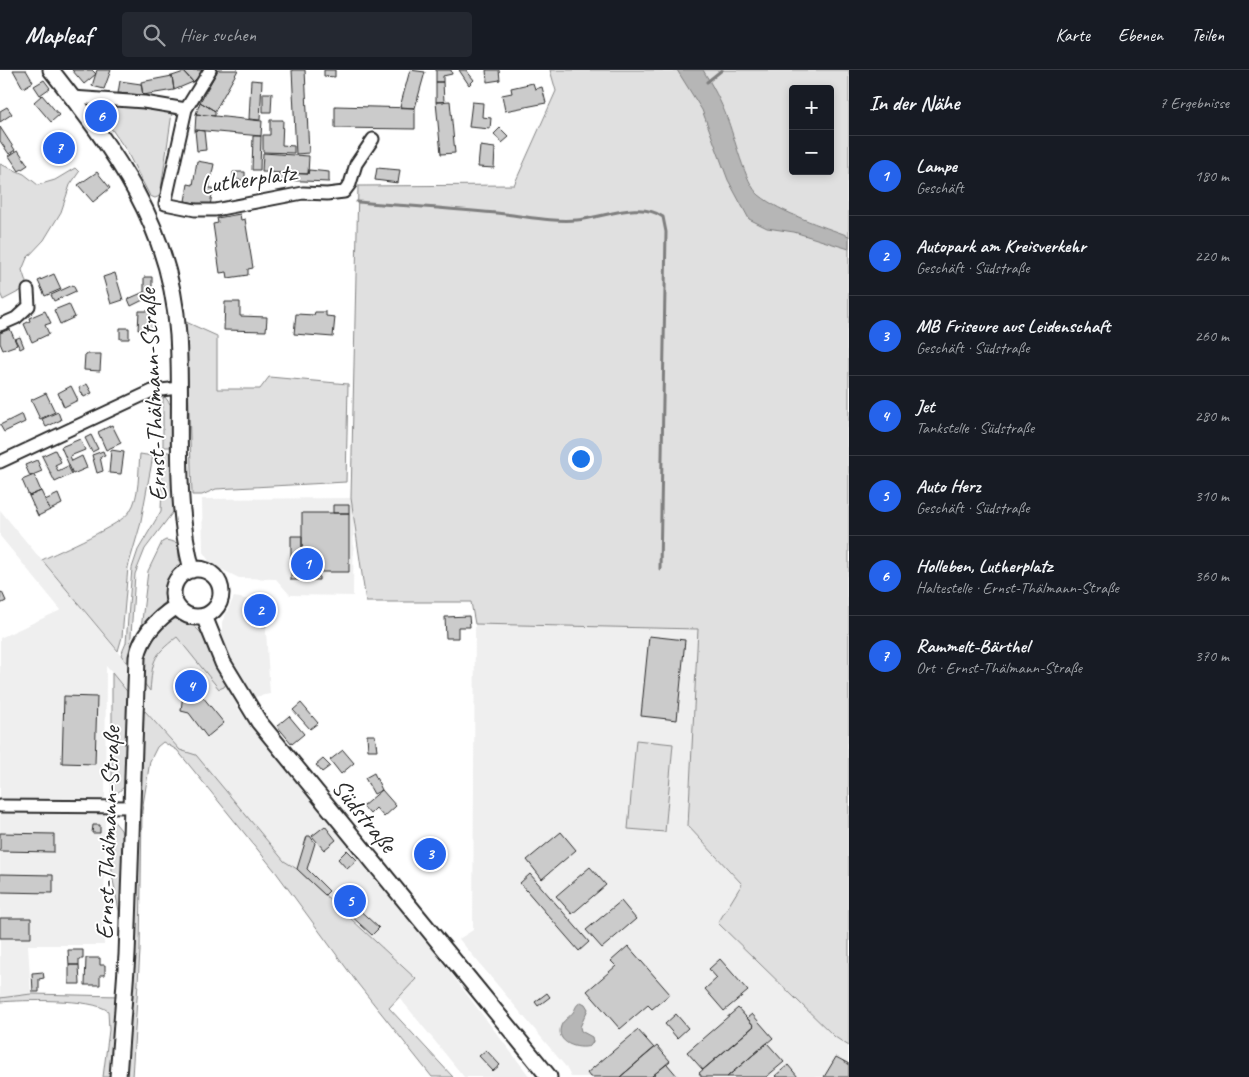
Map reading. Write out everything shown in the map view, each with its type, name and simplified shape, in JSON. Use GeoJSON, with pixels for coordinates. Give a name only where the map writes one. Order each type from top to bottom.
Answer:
{"type":"FeatureCollection","features":[{"type":"Feature","properties":{"kind":"main road","name":"Ernst-Thälmann-Straße"},"geometry":{"type":"LineString","coordinates":[[50,70],[72,97],[126,173],[157,234],[166,258],[175,309],[180,388],[182,502],[192,570]]}},
{"type":"Feature","properties":{"kind":"main road"},"geometry":{"type":"LineString","coordinates":[[200,569],[214,576],[221,590],[217,606],[204,616],[190,616],[177,606],[173,595],[176,582],[180,576],[192,570],[200,569]]}},
{"type":"Feature","properties":{"kind":"main road","name":"Ernst-Thälmann-Straße"},"geometry":{"type":"LineString","coordinates":[[118,1077],[125,1004],[137,657],[142,642],[157,620],[177,606]]}},
{"type":"Feature","properties":{"kind":"main road","name":"Südstraße"},"geometry":{"type":"LineString","coordinates":[[204,616],[224,663],[259,722],[549,1077]]}},
{"type":"Feature","properties":{"kind":"street","name":"Lutherplatz"},"geometry":{"type":"LineString","coordinates":[[210,70],[186,109],[165,204],[195,210],[215,210],[303,193],[327,194],[344,192],[350,184],[356,164],[373,139]]}},
{"type":"Feature","properties":{"kind":"street"},"geometry":{"type":"LineString","coordinates":[[72,97],[144,102],[186,109]]}},
{"type":"Feature","properties":{"kind":"street"},"geometry":{"type":"LineString","coordinates":[[0,325],[24,312],[29,306],[28,290]]}},
{"type":"Feature","properties":{"kind":"street"},"geometry":{"type":"LineString","coordinates":[[0,462],[152,391],[180,388]]}},
{"type":"Feature","properties":{"kind":"street"},"geometry":{"type":"LineString","coordinates":[[0,806],[132,807]]}},
{"type":"Feature","properties":{"kind":"shaded area"},"geometry":{"type":"Polygon","coordinates":[[[550,70],[849,70],[849,1046],[835,1037],[718,923],[742,884],[688,826],[698,629],[475,624],[471,602],[366,602],[351,498],[358,186],[514,185],[556,91],[550,70]]]}},
{"type":"Feature","properties":{"kind":"shaded area"},"geometry":{"type":"Polygon","coordinates":[[[677,70],[703,70],[725,112],[749,181],[759,195],[779,208],[849,236],[849,249],[794,232],[767,228],[749,219],[728,180],[702,110],[677,70]]]}},
{"type":"Feature","properties":{"kind":"shaded area"},"geometry":{"type":"Polygon","coordinates":[[[99,102],[172,113],[160,196],[155,198],[150,196],[126,150],[96,106],[99,102]]]}},
{"type":"Feature","properties":{"kind":"shaded area"},"geometry":{"type":"Polygon","coordinates":[[[0,164],[24,174],[38,185],[55,180],[75,168],[79,172],[70,185],[61,212],[44,240],[27,258],[22,270],[26,282],[24,289],[3,300],[0,293],[0,164]]]}},
{"type":"Feature","properties":{"kind":"shaded area"},"geometry":{"type":"Polygon","coordinates":[[[186,322],[217,336],[217,389],[260,389],[269,377],[348,384],[346,482],[216,489],[202,495],[192,495],[186,322]]]}},
{"type":"Feature","properties":{"kind":"shaded area"},"geometry":{"type":"Polygon","coordinates":[[[165,397],[173,408],[174,442],[171,447],[163,447],[163,398],[165,397]]]}},
{"type":"Feature","properties":{"kind":"shaded area"},"geometry":{"type":"Polygon","coordinates":[[[163,452],[169,452],[174,456],[176,508],[145,549],[135,574],[129,666],[121,655],[126,643],[132,568],[138,550],[161,511],[163,452]]]}},
{"type":"Feature","properties":{"kind":"shaded area"},"geometry":{"type":"Polygon","coordinates":[[[140,454],[153,456],[140,526],[128,567],[122,637],[118,651],[42,560],[125,517],[136,498],[140,454]]]}},
{"type":"Feature","properties":{"kind":"shaded area"},"geometry":{"type":"Polygon","coordinates":[[[354,498],[353,596],[290,595],[276,579],[239,578],[211,564],[203,552],[202,499],[354,498]]]}},
{"type":"Feature","properties":{"kind":"shaded area"},"geometry":{"type":"Polygon","coordinates":[[[0,510],[150,691],[153,660],[161,649],[177,637],[195,642],[222,632],[222,622],[234,597],[269,603],[266,631],[270,694],[249,698],[236,706],[436,954],[530,1077],[464,1077],[399,997],[106,666],[104,945],[28,945],[31,994],[0,998],[0,638],[61,610],[0,536],[0,510]]]}},
{"type":"Feature","properties":{"kind":"shaded area"},"geometry":{"type":"Polygon","coordinates":[[[166,540],[178,543],[180,569],[170,585],[167,599],[141,629],[148,571],[162,542],[166,540]]]}},
{"type":"Feature","properties":{"kind":"shaded area"},"geometry":{"type":"Polygon","coordinates":[[[175,619],[185,621],[194,626],[208,643],[227,682],[224,687],[219,689],[177,637],[162,650],[155,660],[150,691],[141,679],[149,643],[159,629],[175,619]]]}},
{"type":"Feature","properties":{"kind":"shaded area"},"geometry":{"type":"Polygon","coordinates":[[[475,624],[698,629],[688,826],[742,884],[835,1037],[849,1046],[849,1077],[571,1077],[566,1067],[459,939],[473,930],[475,624]]]}},
{"type":"Feature","properties":{"kind":"shaded area"},"geometry":{"type":"Polygon","coordinates":[[[112,673],[130,695],[125,786],[114,796],[112,794],[112,673]]]}},
{"type":"Feature","properties":{"kind":"shaded area"},"geometry":{"type":"Polygon","coordinates":[[[145,711],[180,750],[196,755],[284,861],[297,869],[416,979],[389,1008],[453,1077],[432,1077],[358,984],[275,871],[177,750],[163,742],[157,747],[150,761],[142,811],[140,951],[132,1077],[124,1077],[142,715],[145,711]]]}},
{"type":"Feature","properties":{"kind":"shaded area"},"geometry":{"type":"Polygon","coordinates":[[[636,740],[673,744],[665,832],[628,829],[636,740]]]}},
{"type":"Feature","properties":{"kind":"shaded area"},"geometry":{"type":"Polygon","coordinates":[[[111,818],[121,830],[125,850],[122,951],[119,951],[119,911],[112,875],[111,818]]]}},
{"type":"Feature","properties":{"kind":"shaded area"},"geometry":{"type":"Polygon","coordinates":[[[31,994],[120,996],[113,1077],[103,1077],[109,1030],[108,1011],[100,1007],[73,1002],[0,1002],[0,998],[31,994]]]}},
{"type":"Feature","properties":{"kind":"shaded area"},"geometry":{"type":"Polygon","coordinates":[[[581,1002],[588,1009],[580,1027],[581,1031],[592,1037],[593,1042],[590,1046],[585,1047],[574,1046],[564,1041],[560,1032],[562,1024],[581,1002]]]}},
{"type":"Feature","properties":{"kind":"building"},"geometry":{"type":"Polygon","coordinates":[[[13,70],[26,70],[33,82],[23,88],[13,70]]]}},
{"type":"Feature","properties":{"kind":"building"},"geometry":{"type":"Polygon","coordinates":[[[72,70],[92,70],[96,74],[84,84],[72,70]]]}},
{"type":"Feature","properties":{"kind":"building"},"geometry":{"type":"Polygon","coordinates":[[[97,70],[111,70],[104,89],[92,86],[97,70]]]}},
{"type":"Feature","properties":{"kind":"building"},"geometry":{"type":"Polygon","coordinates":[[[186,70],[205,70],[193,82],[184,72],[186,70]]]}},
{"type":"Feature","properties":{"kind":"building"},"geometry":{"type":"Polygon","coordinates":[[[218,70],[238,70],[215,111],[200,102],[218,70]]]}},
{"type":"Feature","properties":{"kind":"building"},"geometry":{"type":"Polygon","coordinates":[[[292,70],[305,70],[309,153],[296,154],[292,70]]]}},
{"type":"Feature","properties":{"kind":"building"},"geometry":{"type":"Polygon","coordinates":[[[324,70],[335,70],[335,77],[324,76],[324,70]]]}},
{"type":"Feature","properties":{"kind":"building"},"geometry":{"type":"Polygon","coordinates":[[[410,70],[425,72],[415,108],[400,107],[410,70]]]}},
{"type":"Feature","properties":{"kind":"building"},"geometry":{"type":"Polygon","coordinates":[[[436,70],[451,70],[452,74],[443,76],[443,82],[436,82],[436,70]]]}},
{"type":"Feature","properties":{"kind":"building"},"geometry":{"type":"Polygon","coordinates":[[[459,70],[466,70],[474,80],[469,85],[459,70]]]}},
{"type":"Feature","properties":{"kind":"building"},"geometry":{"type":"Polygon","coordinates":[[[486,70],[499,70],[500,80],[487,82],[486,70]]]}},
{"type":"Feature","properties":{"kind":"building"},"geometry":{"type":"Polygon","coordinates":[[[184,72],[193,82],[174,90],[172,76],[184,72]]]}},
{"type":"Feature","properties":{"kind":"building"},"geometry":{"type":"Polygon","coordinates":[[[172,76],[174,90],[143,95],[141,82],[172,76]]]}},
{"type":"Feature","properties":{"kind":"building"},"geometry":{"type":"Polygon","coordinates":[[[44,80],[50,88],[40,95],[34,86],[44,80]]]}},
{"type":"Feature","properties":{"kind":"building"},"geometry":{"type":"Polygon","coordinates":[[[251,80],[262,81],[260,120],[249,119],[251,80]]]}},
{"type":"Feature","properties":{"kind":"building"},"geometry":{"type":"Polygon","coordinates":[[[120,81],[141,84],[143,95],[118,93],[120,81]]]}},
{"type":"Feature","properties":{"kind":"building"},"geometry":{"type":"Polygon","coordinates":[[[436,82],[443,82],[444,102],[436,102],[436,82]]]}},
{"type":"Feature","properties":{"kind":"building"},"geometry":{"type":"Polygon","coordinates":[[[533,83],[535,89],[542,87],[546,103],[505,111],[502,95],[512,93],[511,88],[533,83]]]}},
{"type":"Feature","properties":{"kind":"building"},"geometry":{"type":"Polygon","coordinates":[[[263,93],[272,93],[271,112],[263,112],[263,93]]]}},
{"type":"Feature","properties":{"kind":"building"},"geometry":{"type":"Polygon","coordinates":[[[42,95],[59,115],[51,122],[34,102],[42,95]]]}},
{"type":"Feature","properties":{"kind":"building"},"geometry":{"type":"Polygon","coordinates":[[[450,101],[455,153],[441,154],[436,102],[450,101]]]}},
{"type":"Feature","properties":{"kind":"building"},"geometry":{"type":"Polygon","coordinates":[[[200,102],[215,111],[215,116],[196,114],[200,102]]]}},
{"type":"Feature","properties":{"kind":"building"},"geometry":{"type":"Polygon","coordinates":[[[472,102],[483,103],[482,117],[491,118],[490,129],[469,127],[472,102]]]}},
{"type":"Feature","properties":{"kind":"building"},"geometry":{"type":"Polygon","coordinates":[[[335,106],[415,108],[415,129],[335,128],[335,106]]]}},
{"type":"Feature","properties":{"kind":"building"},"geometry":{"type":"Polygon","coordinates":[[[7,107],[12,114],[0,122],[0,111],[7,107]]]}},
{"type":"Feature","properties":{"kind":"building"},"geometry":{"type":"Polygon","coordinates":[[[196,114],[262,121],[261,136],[195,130],[196,114]]]}},
{"type":"Feature","properties":{"kind":"building"},"geometry":{"type":"Polygon","coordinates":[[[270,120],[283,120],[282,145],[294,146],[294,153],[263,152],[263,135],[270,135],[270,120]]]}},
{"type":"Feature","properties":{"kind":"building"},"geometry":{"type":"Polygon","coordinates":[[[0,127],[15,150],[9,154],[0,141],[0,127]]]}},
{"type":"Feature","properties":{"kind":"building"},"geometry":{"type":"Polygon","coordinates":[[[500,128],[509,137],[502,143],[494,134],[500,128]]]}},
{"type":"Feature","properties":{"kind":"building"},"geometry":{"type":"Polygon","coordinates":[[[195,130],[204,131],[206,150],[197,151],[195,130]]]}},
{"type":"Feature","properties":{"kind":"building"},"geometry":{"type":"Polygon","coordinates":[[[61,133],[74,153],[58,163],[45,144],[61,133]]]}},
{"type":"Feature","properties":{"kind":"building"},"geometry":{"type":"Polygon","coordinates":[[[253,136],[261,136],[260,170],[252,170],[253,136]]]}},
{"type":"Feature","properties":{"kind":"building"},"geometry":{"type":"Polygon","coordinates":[[[480,146],[495,148],[494,168],[478,167],[480,146]]]}},
{"type":"Feature","properties":{"kind":"building"},"geometry":{"type":"Polygon","coordinates":[[[18,150],[28,165],[19,171],[9,156],[18,150]]]}},
{"type":"Feature","properties":{"kind":"building"},"geometry":{"type":"Polygon","coordinates":[[[263,153],[309,156],[308,174],[262,172],[263,153]]]}},
{"type":"Feature","properties":{"kind":"building"},"geometry":{"type":"Polygon","coordinates":[[[197,161],[214,164],[209,188],[213,188],[210,206],[185,201],[188,184],[193,185],[197,161]]]}},
{"type":"Feature","properties":{"kind":"building"},"geometry":{"type":"Polygon","coordinates":[[[377,168],[400,170],[398,183],[375,180],[377,168]]]}},
{"type":"Feature","properties":{"kind":"building"},"geometry":{"type":"Polygon","coordinates":[[[309,170],[329,172],[329,182],[278,180],[279,173],[308,174],[309,170]]]}},
{"type":"Feature","properties":{"kind":"building"},"geometry":{"type":"Polygon","coordinates":[[[97,172],[110,188],[93,202],[78,185],[97,172]]]}},
{"type":"Feature","properties":{"kind":"building"},"geometry":{"type":"Polygon","coordinates":[[[233,172],[245,172],[245,180],[233,180],[233,172]]]}},
{"type":"Feature","properties":{"kind":"building"},"geometry":{"type":"Polygon","coordinates":[[[240,214],[241,220],[245,219],[253,268],[248,269],[248,275],[228,278],[227,272],[220,273],[213,224],[218,223],[217,218],[240,214]]]}},
{"type":"Feature","properties":{"kind":"building"},"geometry":{"type":"Polygon","coordinates":[[[115,273],[123,300],[111,304],[103,277],[115,273]]]}},
{"type":"Feature","properties":{"kind":"building"},"geometry":{"type":"Polygon","coordinates":[[[54,274],[61,289],[45,296],[38,281],[54,274]]]}},
{"type":"Feature","properties":{"kind":"building"},"geometry":{"type":"Polygon","coordinates":[[[144,277],[152,277],[152,296],[147,298],[144,292],[144,277]]]}},
{"type":"Feature","properties":{"kind":"building"},"geometry":{"type":"Polygon","coordinates":[[[73,285],[76,291],[54,301],[51,295],[73,285]]]}},
{"type":"Feature","properties":{"kind":"building"},"geometry":{"type":"Polygon","coordinates":[[[144,292],[147,298],[131,306],[128,299],[144,292]]]}},
{"type":"Feature","properties":{"kind":"building"},"geometry":{"type":"Polygon","coordinates":[[[225,302],[240,302],[240,316],[267,317],[266,331],[224,330],[225,302]]]}},
{"type":"Feature","properties":{"kind":"building"},"geometry":{"type":"Polygon","coordinates":[[[69,304],[75,317],[60,324],[54,310],[69,304]]]}},
{"type":"Feature","properties":{"kind":"building"},"geometry":{"type":"Polygon","coordinates":[[[45,311],[51,323],[45,325],[49,334],[32,342],[24,324],[30,321],[29,318],[45,311]]]}},
{"type":"Feature","properties":{"kind":"building"},"geometry":{"type":"Polygon","coordinates":[[[139,311],[151,311],[150,322],[155,322],[154,330],[138,330],[139,311]]]}},
{"type":"Feature","properties":{"kind":"building"},"geometry":{"type":"Polygon","coordinates":[[[315,312],[326,312],[326,316],[335,317],[333,337],[294,334],[296,314],[314,315],[315,312]]]}},
{"type":"Feature","properties":{"kind":"building"},"geometry":{"type":"Polygon","coordinates":[[[120,328],[129,328],[129,339],[120,339],[120,328]]]}},
{"type":"Feature","properties":{"kind":"building"},"geometry":{"type":"Polygon","coordinates":[[[10,329],[17,345],[3,350],[0,343],[0,333],[10,329]]]}},
{"type":"Feature","properties":{"kind":"building"},"geometry":{"type":"Polygon","coordinates":[[[20,337],[24,347],[20,349],[15,339],[20,337]]]}},
{"type":"Feature","properties":{"kind":"building"},"geometry":{"type":"Polygon","coordinates":[[[85,354],[101,354],[100,371],[84,370],[85,354]]]}},
{"type":"Feature","properties":{"kind":"building"},"geometry":{"type":"Polygon","coordinates":[[[87,384],[92,393],[84,397],[79,388],[87,384]]]}},
{"type":"Feature","properties":{"kind":"building"},"geometry":{"type":"Polygon","coordinates":[[[71,386],[78,400],[64,407],[58,393],[71,386]]]}},
{"type":"Feature","properties":{"kind":"building"},"geometry":{"type":"Polygon","coordinates":[[[46,393],[55,412],[40,419],[31,400],[46,393]]]}},
{"type":"Feature","properties":{"kind":"building"},"geometry":{"type":"Polygon","coordinates":[[[58,412],[61,420],[46,427],[42,419],[58,412]]]}},
{"type":"Feature","properties":{"kind":"building"},"geometry":{"type":"Polygon","coordinates":[[[22,414],[25,422],[4,432],[0,425],[22,414]]]}},
{"type":"Feature","properties":{"kind":"building"},"geometry":{"type":"Polygon","coordinates":[[[112,425],[121,443],[106,450],[98,432],[112,425]]]}},
{"type":"Feature","properties":{"kind":"building"},"geometry":{"type":"Polygon","coordinates":[[[91,435],[98,449],[92,452],[85,438],[91,435]]]}},
{"type":"Feature","properties":{"kind":"building"},"geometry":{"type":"Polygon","coordinates":[[[80,439],[85,450],[70,456],[72,461],[82,456],[87,468],[73,474],[61,447],[80,439]]]}},
{"type":"Feature","properties":{"kind":"building"},"geometry":{"type":"Polygon","coordinates":[[[55,450],[61,462],[55,465],[58,471],[68,466],[72,474],[55,482],[42,456],[55,450]]]}},
{"type":"Feature","properties":{"kind":"building"},"geometry":{"type":"Polygon","coordinates":[[[111,450],[124,452],[121,474],[109,473],[111,450]]]}},
{"type":"Feature","properties":{"kind":"building"},"geometry":{"type":"Polygon","coordinates":[[[103,451],[105,456],[100,457],[103,471],[97,473],[92,455],[103,451]]]}},
{"type":"Feature","properties":{"kind":"building"},"geometry":{"type":"Polygon","coordinates":[[[37,460],[42,471],[30,476],[25,465],[37,460]]]}},
{"type":"Feature","properties":{"kind":"building"},"geometry":{"type":"Polygon","coordinates":[[[34,475],[41,491],[29,496],[22,480],[34,475]]]}},
{"type":"Feature","properties":{"kind":"building"},"geometry":{"type":"Polygon","coordinates":[[[41,491],[50,510],[38,516],[29,496],[41,491]]]}},
{"type":"Feature","properties":{"kind":"building"},"geometry":{"type":"Polygon","coordinates":[[[58,494],[62,504],[50,510],[45,500],[58,494]]]}},
{"type":"Feature","properties":{"kind":"building"},"geometry":{"type":"Polygon","coordinates":[[[333,505],[349,505],[349,513],[333,513],[333,505]]]}},
{"type":"Feature","properties":{"kind":"building"},"geometry":{"type":"Polygon","coordinates":[[[302,513],[349,513],[349,572],[302,572],[302,513]]]}},
{"type":"Feature","properties":{"kind":"building"},"geometry":{"type":"Polygon","coordinates":[[[291,536],[302,536],[302,572],[319,572],[319,580],[291,580],[291,536]]]}},
{"type":"Feature","properties":{"kind":"building"},"geometry":{"type":"Polygon","coordinates":[[[2,592],[6,601],[0,604],[0,593],[2,592]]]}},
{"type":"Feature","properties":{"kind":"building"},"geometry":{"type":"Polygon","coordinates":[[[253,603],[268,604],[266,626],[257,626],[258,616],[251,615],[253,603]]]}},
{"type":"Feature","properties":{"kind":"building"},"geometry":{"type":"Polygon","coordinates":[[[469,616],[470,627],[458,627],[458,638],[446,638],[445,617],[469,616]]]}},
{"type":"Feature","properties":{"kind":"building"},"geometry":{"type":"Polygon","coordinates":[[[649,636],[685,640],[677,720],[641,716],[649,636]]]}},
{"type":"Feature","properties":{"kind":"building"},"geometry":{"type":"Polygon","coordinates":[[[185,676],[198,678],[198,691],[224,723],[207,737],[189,713],[181,711],[185,676]]]}},
{"type":"Feature","properties":{"kind":"building"},"geometry":{"type":"Polygon","coordinates":[[[64,696],[97,697],[95,764],[62,763],[64,696]]]}},
{"type":"Feature","properties":{"kind":"building"},"geometry":{"type":"Polygon","coordinates":[[[301,703],[318,723],[310,729],[293,710],[301,703]]]}},
{"type":"Feature","properties":{"kind":"building"},"geometry":{"type":"Polygon","coordinates":[[[289,716],[304,734],[292,744],[277,726],[289,716]]]}},
{"type":"Feature","properties":{"kind":"building"},"geometry":{"type":"Polygon","coordinates":[[[367,735],[375,735],[377,750],[368,750],[367,735]]]}},
{"type":"Feature","properties":{"kind":"building"},"geometry":{"type":"Polygon","coordinates":[[[343,750],[354,763],[341,774],[330,760],[343,750]]]}},
{"type":"Feature","properties":{"kind":"building"},"geometry":{"type":"Polygon","coordinates":[[[323,759],[330,766],[322,772],[316,765],[323,759]]]}},
{"type":"Feature","properties":{"kind":"building"},"geometry":{"type":"Polygon","coordinates":[[[374,773],[382,790],[374,794],[365,778],[374,773]]]}},
{"type":"Feature","properties":{"kind":"building"},"geometry":{"type":"Polygon","coordinates":[[[382,790],[396,806],[384,817],[376,808],[370,814],[363,806],[382,790]]]}},
{"type":"Feature","properties":{"kind":"building"},"geometry":{"type":"Polygon","coordinates":[[[93,825],[100,825],[100,833],[92,833],[93,825]]]}},
{"type":"Feature","properties":{"kind":"building"},"geometry":{"type":"Polygon","coordinates":[[[325,826],[336,840],[324,850],[312,836],[325,826]]]}},
{"type":"Feature","properties":{"kind":"building"},"geometry":{"type":"Polygon","coordinates":[[[561,832],[576,850],[542,879],[527,860],[561,832]]]}},
{"type":"Feature","properties":{"kind":"building"},"geometry":{"type":"Polygon","coordinates":[[[0,833],[54,834],[54,852],[0,851],[0,833]]]}},
{"type":"Feature","properties":{"kind":"building"},"geometry":{"type":"Polygon","coordinates":[[[307,836],[310,836],[315,843],[307,869],[329,891],[325,895],[297,869],[307,836]]]}},
{"type":"Feature","properties":{"kind":"building"},"geometry":{"type":"Polygon","coordinates":[[[441,843],[442,863],[418,864],[417,845],[441,843]]]}},
{"type":"Feature","properties":{"kind":"building"},"geometry":{"type":"Polygon","coordinates":[[[347,850],[357,860],[347,869],[338,859],[347,850]]]}},
{"type":"Feature","properties":{"kind":"building"},"geometry":{"type":"Polygon","coordinates":[[[590,867],[606,885],[572,914],[556,896],[590,867]]]}},
{"type":"Feature","properties":{"kind":"building"},"geometry":{"type":"Polygon","coordinates":[[[0,874],[53,875],[53,893],[0,892],[0,874]]]}},
{"type":"Feature","properties":{"kind":"building"},"geometry":{"type":"Polygon","coordinates":[[[530,874],[589,942],[579,951],[520,883],[530,874]]]}},
{"type":"Feature","properties":{"kind":"building"},"geometry":{"type":"Polygon","coordinates":[[[352,890],[360,897],[348,911],[340,904],[352,890]]]}},
{"type":"Feature","properties":{"kind":"building"},"geometry":{"type":"Polygon","coordinates":[[[621,901],[636,919],[602,948],[586,930],[621,901]]]}},
{"type":"Feature","properties":{"kind":"building"},"geometry":{"type":"Polygon","coordinates":[[[355,906],[379,928],[372,935],[348,913],[355,906]]]}},
{"type":"Feature","properties":{"kind":"building"},"geometry":{"type":"Polygon","coordinates":[[[0,918],[31,918],[31,938],[0,938],[0,918]]]}},
{"type":"Feature","properties":{"kind":"building"},"geometry":{"type":"Polygon","coordinates":[[[628,946],[670,994],[652,1009],[648,1005],[620,1029],[587,991],[616,966],[611,961],[628,946]]]}},
{"type":"Feature","properties":{"kind":"building"},"geometry":{"type":"Polygon","coordinates":[[[68,950],[83,950],[83,959],[79,959],[79,965],[69,965],[68,950]]]}},
{"type":"Feature","properties":{"kind":"building"},"geometry":{"type":"Polygon","coordinates":[[[86,958],[100,958],[100,965],[105,965],[105,975],[100,975],[100,985],[85,985],[86,958]]]}},
{"type":"Feature","properties":{"kind":"building"},"geometry":{"type":"Polygon","coordinates":[[[720,959],[748,991],[724,1011],[705,989],[717,978],[709,969],[720,959]]]}},
{"type":"Feature","properties":{"kind":"building"},"geometry":{"type":"Polygon","coordinates":[[[69,965],[79,965],[80,984],[69,984],[69,965]]]}},
{"type":"Feature","properties":{"kind":"building"},"geometry":{"type":"Polygon","coordinates":[[[43,972],[44,978],[39,979],[39,992],[33,992],[32,973],[43,972]]]}},
{"type":"Feature","properties":{"kind":"building"},"geometry":{"type":"Polygon","coordinates":[[[547,993],[550,997],[538,1006],[535,1002],[547,993]]]}},
{"type":"Feature","properties":{"kind":"building"},"geometry":{"type":"Polygon","coordinates":[[[738,1008],[754,1026],[703,1070],[687,1052],[738,1008]]]}},
{"type":"Feature","properties":{"kind":"building"},"geometry":{"type":"Polygon","coordinates":[[[676,1014],[688,1028],[677,1038],[665,1024],[676,1014]]]}},
{"type":"Feature","properties":{"kind":"building"},"geometry":{"type":"Polygon","coordinates":[[[752,1014],[773,1038],[727,1077],[702,1077],[699,1073],[754,1026],[747,1018],[752,1014]]]}},
{"type":"Feature","properties":{"kind":"building"},"geometry":{"type":"Polygon","coordinates":[[[638,1030],[654,1048],[620,1077],[590,1077],[587,1073],[638,1030]]]}},
{"type":"Feature","properties":{"kind":"building"},"geometry":{"type":"Polygon","coordinates":[[[767,1043],[784,1062],[766,1077],[727,1077],[767,1043]]]}},
{"type":"Feature","properties":{"kind":"building"},"geometry":{"type":"Polygon","coordinates":[[[657,1046],[670,1061],[651,1077],[620,1077],[657,1046]]]}},
{"type":"Feature","properties":{"kind":"building"},"geometry":{"type":"Polygon","coordinates":[[[486,1050],[500,1065],[493,1071],[479,1056],[486,1050]]]}},
{"type":"Feature","properties":{"kind":"building"},"geometry":{"type":"Polygon","coordinates":[[[836,1057],[849,1064],[849,1077],[824,1077],[836,1057]]]}},
{"type":"Feature","properties":{"kind":"building"},"geometry":{"type":"Polygon","coordinates":[[[667,1064],[678,1077],[651,1077],[667,1064]]]}},
{"type":"Feature","properties":{"kind":"building"},"geometry":{"type":"Polygon","coordinates":[[[788,1065],[798,1077],[775,1076],[788,1065]]]}},
{"type":"Feature","properties":{"kind":"waterway"},"geometry":{"type":"LineString","coordinates":[[707,82],[722,70]]}},
{"type":"Feature","properties":{"kind":"waterway"},"geometry":{"type":"LineString","coordinates":[[357,202],[487,212],[559,220],[587,219],[633,210],[654,212],[663,217],[666,232],[660,569]]}},
{"type":"Feature","properties":{"kind":"place","name":"Holleben, Lutherplatz"},"geometry":{"type":"Point","coordinates":[101,116]}},
{"type":"Feature","properties":{"kind":"place","name":"Rammelt-Bärthel"},"geometry":{"type":"Point","coordinates":[59,148]}},
{"type":"Feature","properties":{"kind":"place","name":"Lampe"},"geometry":{"type":"Point","coordinates":[307,564]}},
{"type":"Feature","properties":{"kind":"place","name":"Autopark am Kreisverkehr"},"geometry":{"type":"Point","coordinates":[260,610]}},
{"type":"Feature","properties":{"kind":"place","name":"Jet"},"geometry":{"type":"Point","coordinates":[191,686]}},
{"type":"Feature","properties":{"kind":"place","name":"MB Friseure aus Leidenschaft"},"geometry":{"type":"Point","coordinates":[430,854]}},
{"type":"Feature","properties":{"kind":"place","name":"Auto Herz"},"geometry":{"type":"Point","coordinates":[350,901]}}]}
